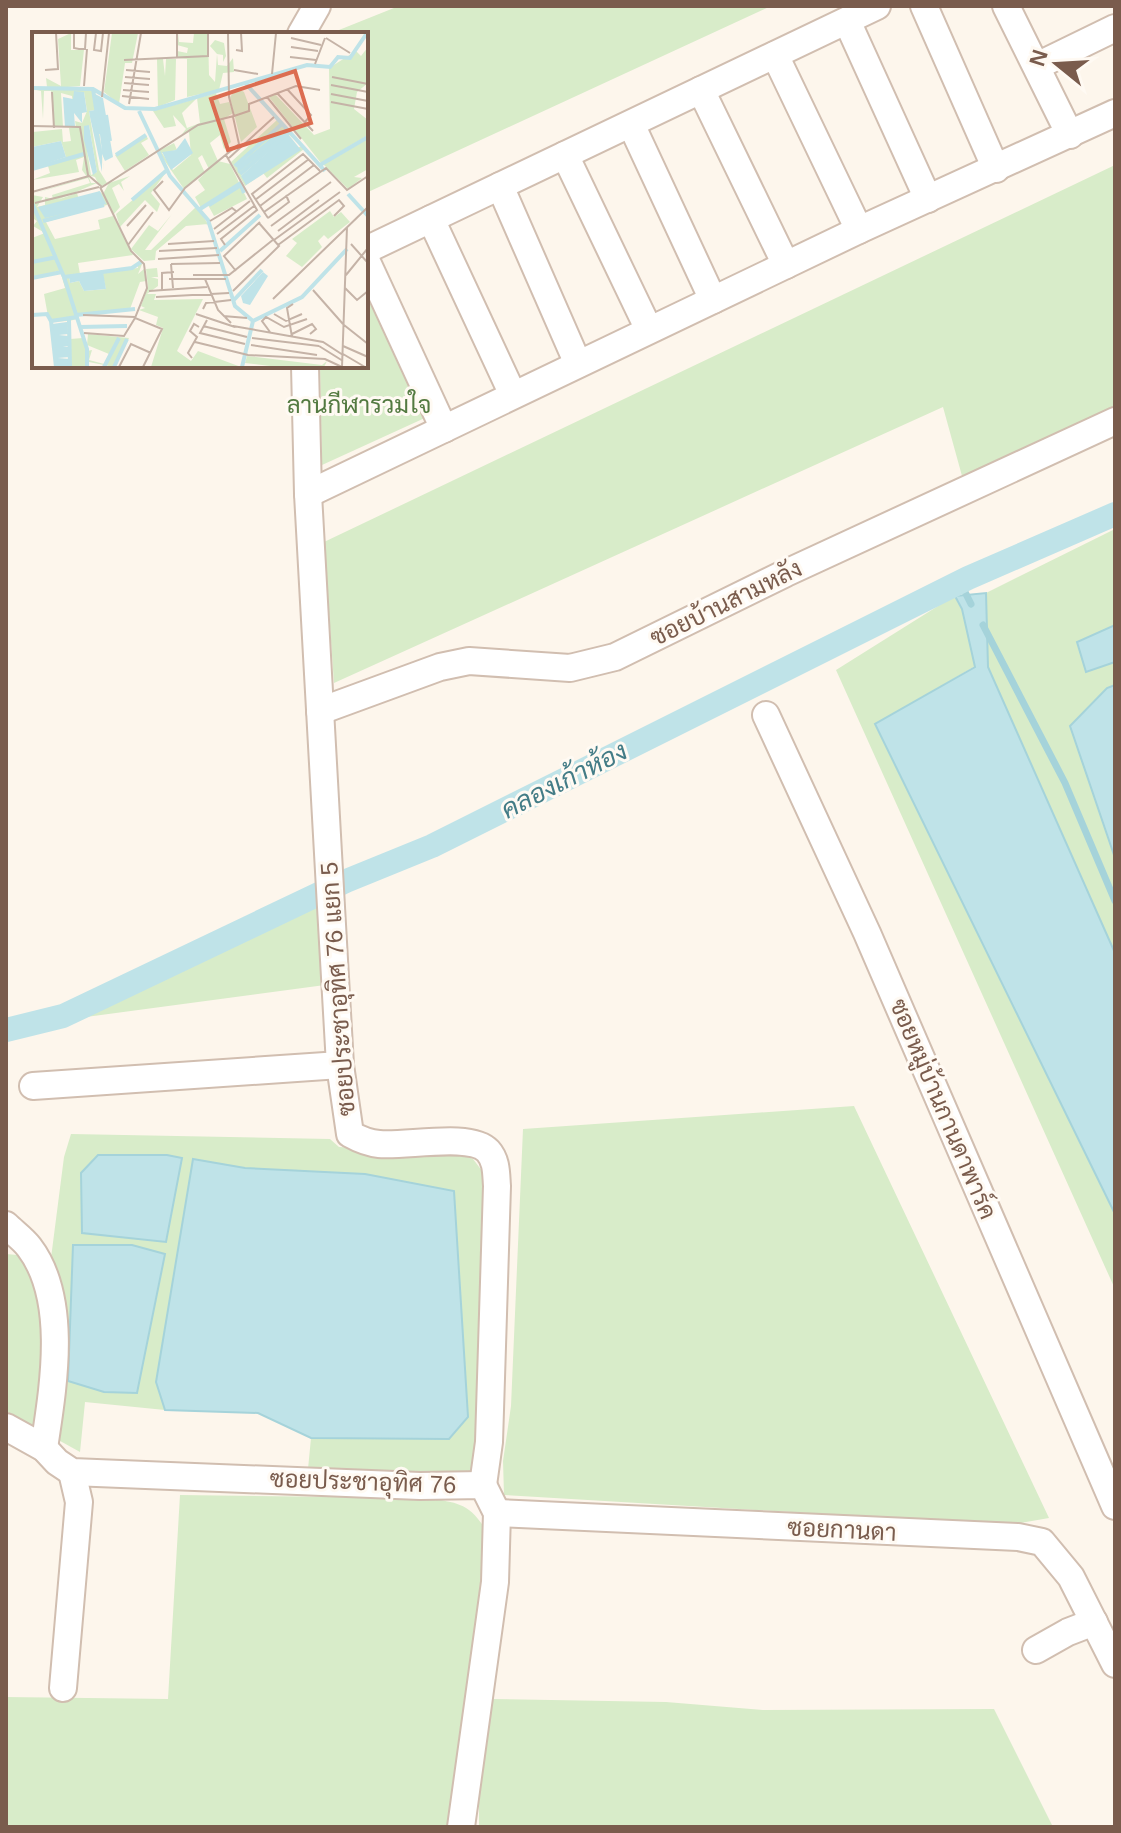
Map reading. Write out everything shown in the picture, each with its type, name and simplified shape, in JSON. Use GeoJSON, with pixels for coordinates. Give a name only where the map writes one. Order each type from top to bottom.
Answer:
{"type":"FeatureCollection","features":[{"type":"Feature","properties":{"kind":"street"},"geometry":{"type":"LineString","coordinates":[[302,32],[317,6]]}},
{"type":"Feature","properties":{"kind":"street"},"geometry":{"type":"LineString","coordinates":[[368,249],[877,6]]}},
{"type":"Feature","properties":{"kind":"street"},"geometry":{"type":"LineString","coordinates":[[924,6],[996,169]]}},
{"type":"Feature","properties":{"kind":"street"},"geometry":{"type":"LineString","coordinates":[[1006,6],[1070,135]]}},
{"type":"Feature","properties":{"kind":"street"},"geometry":{"type":"LineString","coordinates":[[847,21],[928,199]]}},
{"type":"Feature","properties":{"kind":"street"},"geometry":{"type":"LineString","coordinates":[[1037,66],[1115,28]]}},
{"type":"Feature","properties":{"kind":"street"},"geometry":{"type":"LineString","coordinates":[[775,55],[859,230]]}},
{"type":"Feature","properties":{"kind":"street"},"geometry":{"type":"LineString","coordinates":[[701,90],[786,265]]}},
{"type":"Feature","properties":{"kind":"street"},"geometry":{"type":"LineString","coordinates":[[308,494],[859,230],[1115,113]]}},
{"type":"Feature","properties":{"kind":"street"},"geometry":{"type":"LineString","coordinates":[[631,124],[713,300]]}},
{"type":"Feature","properties":{"kind":"street"},"geometry":{"type":"LineString","coordinates":[[565,155],[649,330]]}},
{"type":"Feature","properties":{"kind":"street"},"geometry":{"type":"LineString","coordinates":[[500,186],[578,364]]}},
{"type":"Feature","properties":{"kind":"street"},"geometry":{"type":"LineString","coordinates":[[431,219],[513,395]]}},
{"type":"Feature","properties":{"kind":"street"},"geometry":{"type":"LineString","coordinates":[[368,264],[444,429]]}},
{"type":"Feature","properties":{"kind":"street","name":"ซอยประชาอุทิศ 76 แยก 5"},"geometry":{"type":"LineString","coordinates":[[305,368],[308,494],[328,861],[340,1065],[350,1134],[379,1145],[468,1142],[488,1150],[495,1163],[497,1186],[490,1426],[483,1485]]}},
{"type":"Feature","properties":{"kind":"street","name":"ซอยบ้านสามหลัง"},"geometry":{"type":"LineString","coordinates":[[320,711],[440,667],[469,661],[570,668],[615,657],[786,573],[1115,421]]}},
{"type":"Feature","properties":{"kind":"street","name":"ซอยหมู่บ้านกานดาพาร์ค"},"geometry":{"type":"LineString","coordinates":[[766,715],[867,933],[1115,1506]]}},
{"type":"Feature","properties":{"kind":"street"},"geometry":{"type":"LineString","coordinates":[[33,1086],[340,1065]]}},
{"type":"Feature","properties":{"kind":"street"},"geometry":{"type":"LineString","coordinates":[[6,1225],[29,1247],[46,1279],[52,1311],[53,1389],[44,1448]]}},
{"type":"Feature","properties":{"kind":"street"},"geometry":{"type":"LineString","coordinates":[[6,1427],[44,1448],[72,1472],[79,1502],[63,1688]]}},
{"type":"Feature","properties":{"kind":"street","name":"ซอยประชาอุทิศ 76"},"geometry":{"type":"LineString","coordinates":[[72,1472],[420,1486],[483,1485],[497,1513],[495,1582],[461,1827]]}},
{"type":"Feature","properties":{"kind":"street","name":"ซอยกานดา"},"geometry":{"type":"LineString","coordinates":[[497,1513],[1018,1537],[1042,1542],[1071,1577],[1115,1664]]}},
{"type":"Feature","properties":{"kind":"street"},"geometry":{"type":"LineString","coordinates":[[1036,1650],[1094,1622]]}},
{"type":"Feature","properties":{"kind":"green space"},"geometry":{"type":"Polygon","coordinates":[[[399,6],[771,6],[368,192],[368,32],[334,32],[399,6]]]}},
{"type":"Feature","properties":{"kind":"green space"},"geometry":{"type":"Polygon","coordinates":[[[1115,165],[1115,407],[962,476],[943,407],[334,683],[324,542],[1115,165]]]}},
{"type":"Feature","properties":{"kind":"green space","name":"ลานกีฬารวมใจ"},"geometry":{"type":"Polygon","coordinates":[[[368,286],[427,417],[322,465],[320,368],[368,368],[368,286]]]}},
{"type":"Feature","properties":{"kind":"green space"},"geometry":{"type":"Polygon","coordinates":[[[1115,529],[1115,625],[1077,642],[1086,672],[1115,662],[1115,685],[1107,688],[1070,726],[1115,858],[1115,953],[988,667],[986,593],[1115,529]]]}},
{"type":"Feature","properties":{"kind":"green space"},"geometry":{"type":"Polygon","coordinates":[[[954,596],[962,609],[975,666],[875,725],[1115,1214],[1115,1289],[836,670],[954,596]]]}},
{"type":"Feature","properties":{"kind":"green space"},"geometry":{"type":"Polygon","coordinates":[[[316,898],[325,985],[86,1017],[93,1010],[316,898]]]}},
{"type":"Feature","properties":{"kind":"green space"},"geometry":{"type":"Polygon","coordinates":[[[854,1106],[1049,1518],[1009,1525],[504,1495],[503,1461],[511,1406],[523,1129],[854,1106]]]}},
{"type":"Feature","properties":{"kind":"green space"},"geometry":{"type":"Polygon","coordinates":[[[71,1134],[330,1139],[339,1147],[457,1153],[473,1159],[489,1180],[475,1475],[308,1469],[311,1438],[449,1439],[245,1168],[193,1159],[156,1382],[165,1410],[85,1402],[80,1452],[6,1411],[6,1254],[51,1258],[64,1157],[71,1134]]]}},
{"type":"Feature","properties":{"kind":"green space"},"geometry":{"type":"Polygon","coordinates":[[[180,1495],[428,1498],[462,1506],[480,1521],[486,1530],[453,1827],[6,1827],[6,1697],[168,1699],[180,1495]]]}},
{"type":"Feature","properties":{"kind":"green space"},"geometry":{"type":"Polygon","coordinates":[[[491,1699],[666,1702],[763,1710],[994,1709],[1053,1827],[479,1827],[491,1699]]]}},
{"type":"Feature","properties":{"kind":"water"},"geometry":{"type":"Polygon","coordinates":[[[986,593],[988,667],[1115,953],[1115,1214],[875,724],[975,667],[962,609],[955,596],[986,593]]]}},
{"type":"Feature","properties":{"kind":"water"},"geometry":{"type":"Polygon","coordinates":[[[1115,625],[1115,662],[1086,672],[1077,642],[1115,625]]]}},
{"type":"Feature","properties":{"kind":"water"},"geometry":{"type":"Polygon","coordinates":[[[1115,685],[1115,858],[1070,726],[1107,688],[1115,685]]]}},
{"type":"Feature","properties":{"kind":"water"},"geometry":{"type":"Polygon","coordinates":[[[98,1155],[167,1155],[182,1158],[166,1242],[82,1233],[81,1173],[98,1155]]]}},
{"type":"Feature","properties":{"kind":"water"},"geometry":{"type":"Polygon","coordinates":[[[193,1159],[245,1168],[365,1174],[454,1191],[468,1417],[449,1439],[311,1438],[258,1413],[165,1410],[156,1382],[193,1159]]]}},
{"type":"Feature","properties":{"kind":"water"},"geometry":{"type":"Polygon","coordinates":[[[73,1245],[132,1245],[165,1254],[137,1393],[104,1392],[68,1381],[73,1245]]]}},
{"type":"Feature","properties":{"kind":"waterway","name":"คลองเก้าห้อง"},"geometry":{"type":"LineString","coordinates":[[6,1030],[63,1016],[346,881],[432,846],[968,578],[1115,514]]}},
{"type":"Feature","properties":{"kind":"waterway"},"geometry":{"type":"LineString","coordinates":[[960,582],[971,604]]}},
{"type":"Feature","properties":{"kind":"waterway"},"geometry":{"type":"LineString","coordinates":[[983,625],[1065,783],[1115,901]]}}]}
